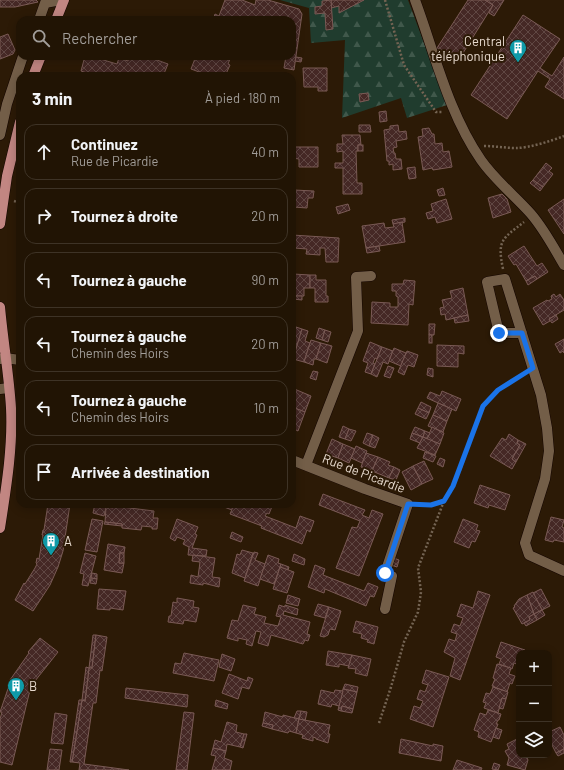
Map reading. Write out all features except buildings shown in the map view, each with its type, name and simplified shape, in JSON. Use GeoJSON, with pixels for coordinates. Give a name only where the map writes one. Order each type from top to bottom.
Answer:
{"type":"FeatureCollection","features":[{"type":"Feature","properties":{"kind":"main road"},"geometry":{"type":"LineString","coordinates":[[58,16],[64,0]]}},
{"type":"Feature","properties":{"kind":"main road"},"geometry":{"type":"LineString","coordinates":[[35,72],[40,60]]}},
{"type":"Feature","properties":{"kind":"main road"},"geometry":{"type":"LineString","coordinates":[[0,224],[7,176],[16,139]]}},
{"type":"Feature","properties":{"kind":"main road"},"geometry":{"type":"LineString","coordinates":[[0,307],[5,389],[11,415],[7,484],[0,528]]}},
{"type":"Feature","properties":{"kind":"street"},"geometry":{"type":"LineString","coordinates":[[40,16],[45,3],[61,0]]}},
{"type":"Feature","properties":{"kind":"street"},"geometry":{"type":"LineString","coordinates":[[415,0],[454,111],[473,147],[487,168],[532,216],[564,265]]}},
{"type":"Feature","properties":{"kind":"street"},"geometry":{"type":"LineString","coordinates":[[18,72],[22,60]]}},
{"type":"Feature","properties":{"kind":"street"},"geometry":{"type":"LineString","coordinates":[[0,135],[7,104],[16,77]]}},
{"type":"Feature","properties":{"kind":"street"},"geometry":{"type":"LineString","coordinates":[[306,465],[358,330],[356,277],[371,276]]}},
{"type":"Feature","properties":{"kind":"street"},"geometry":{"type":"LineString","coordinates":[[522,333],[499,333],[486,282],[505,279],[522,333],[533,368],[541,395],[547,428],[549,451],[545,479],[525,543],[529,555],[564,571]]}},
{"type":"Feature","properties":{"kind":"street"},"geometry":{"type":"LineString","coordinates":[[3,358],[16,360]]}},
{"type":"Feature","properties":{"kind":"street","name":"Rue de Picardie"},"geometry":{"type":"LineString","coordinates":[[296,461],[365,489],[408,504],[385,573],[392,576],[385,609]]}},
{"type":"Feature","properties":{"kind":"path"},"geometry":{"type":"LineString","coordinates":[[384,0],[404,65],[436,112],[454,111]]}},
{"type":"Feature","properties":{"kind":"path"},"geometry":{"type":"LineString","coordinates":[[473,147],[498,146],[516,148],[538,144],[564,136]]}},
{"type":"Feature","properties":{"kind":"path"},"geometry":{"type":"LineString","coordinates":[[505,279],[500,254],[501,243],[512,231],[532,216]]}},
{"type":"Feature","properties":{"kind":"path"},"geometry":{"type":"LineString","coordinates":[[379,723],[404,642],[418,612],[421,592],[418,568],[444,501],[453,486],[483,406],[498,390],[533,368]]}},
{"type":"Feature","properties":{"kind":"path"},"geometry":{"type":"LineString","coordinates":[[408,504],[431,505],[444,501]]}},
{"type":"Feature","properties":{"kind":"green space"},"geometry":{"type":"Polygon","coordinates":[[[280,0],[408,0],[447,105],[407,118],[401,98],[342,118],[345,40],[311,43],[309,8],[280,0]]]}},
{"type":"Feature","properties":{"kind":"place","name":"Central téléphonique"},"geometry":{"type":"Point","coordinates":[518,63]}},
{"type":"Feature","properties":{"kind":"place","name":"A"},"geometry":{"type":"Point","coordinates":[51,556]}},
{"type":"Feature","properties":{"kind":"place","name":"B"},"geometry":{"type":"Point","coordinates":[16,701]}},
{"type":"Feature","properties":{"kind":"route"},"geometry":{"type":"LineString","coordinates":[[385,573],[408,504],[431,505],[444,501],[453,486],[483,406],[498,390],[533,368],[522,333],[499,333]]}}]}
